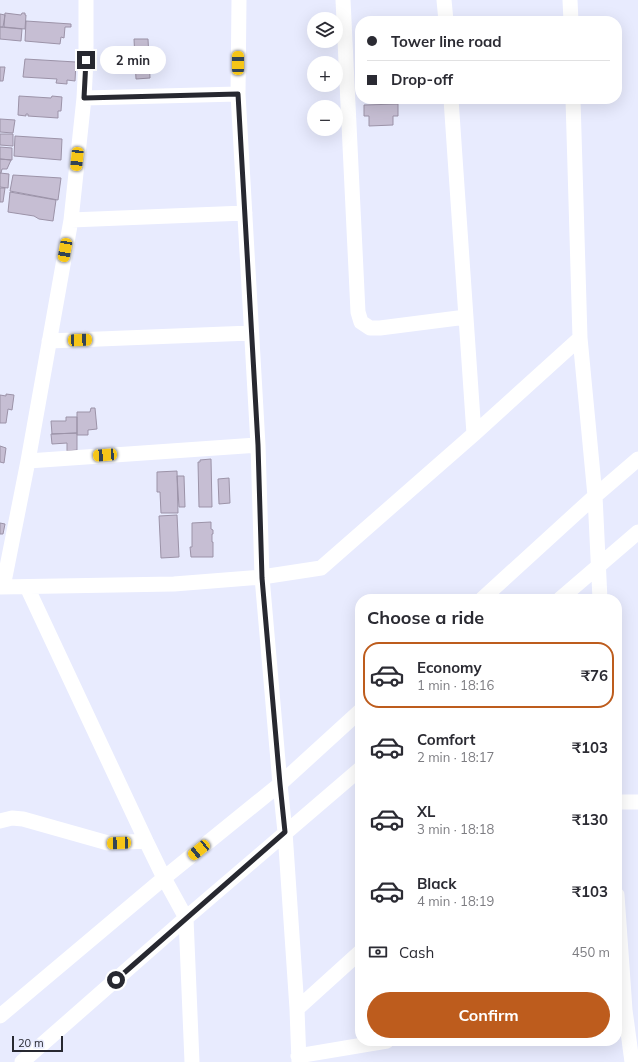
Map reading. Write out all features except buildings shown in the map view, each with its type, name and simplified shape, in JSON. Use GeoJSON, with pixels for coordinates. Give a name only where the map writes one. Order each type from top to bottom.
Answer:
{"type":"FeatureCollection","features":[{"type":"Feature","properties":{"kind":"street"},"geometry":{"type":"LineString","coordinates":[[86,0],[86,60],[84,98],[71,220],[28,461],[1,587],[174,584],[262,578],[321,568],[474,434],[580,338]]}},
{"type":"Feature","properties":{"kind":"street"},"geometry":{"type":"LineString","coordinates":[[239,0],[238,94],[258,445],[262,578],[285,832],[297,1009],[298,1059],[362,1046]]}},
{"type":"Feature","properties":{"kind":"street"},"geometry":{"type":"LineString","coordinates":[[343,0],[358,312],[361,322],[370,328],[380,328],[466,317]]}},
{"type":"Feature","properties":{"kind":"street"},"geometry":{"type":"LineString","coordinates":[[444,0],[446,16]]}},
{"type":"Feature","properties":{"kind":"street"},"geometry":{"type":"LineString","coordinates":[[570,0],[571,16]]}},
{"type":"Feature","properties":{"kind":"street"},"geometry":{"type":"LineString","coordinates":[[84,98],[238,94]]}},
{"type":"Feature","properties":{"kind":"street"},"geometry":{"type":"LineString","coordinates":[[451,104],[474,434]]}},
{"type":"Feature","properties":{"kind":"street"},"geometry":{"type":"LineString","coordinates":[[573,104],[580,338],[595,496],[600,594]]}},
{"type":"Feature","properties":{"kind":"street"},"geometry":{"type":"LineString","coordinates":[[71,220],[245,213]]}},
{"type":"Feature","properties":{"kind":"street"},"geometry":{"type":"LineString","coordinates":[[49,341],[252,333]]}},
{"type":"Feature","properties":{"kind":"street"},"geometry":{"type":"LineString","coordinates":[[28,461],[258,445]]}},
{"type":"Feature","properties":{"kind":"street"},"geometry":{"type":"LineString","coordinates":[[487,594],[638,459]]}},
{"type":"Feature","properties":{"kind":"street"},"geometry":{"type":"LineString","coordinates":[[566,594],[638,532]]}},
{"type":"Feature","properties":{"kind":"street"},"geometry":{"type":"LineString","coordinates":[[27,587],[146,841],[186,918],[192,1062]]}},
{"type":"Feature","properties":{"kind":"street"},"geometry":{"type":"LineString","coordinates":[[0,1016],[164,878],[280,784],[355,715]]}},
{"type":"Feature","properties":{"kind":"street"},"geometry":{"type":"LineString","coordinates":[[22,1062],[285,832],[355,773]]}},
{"type":"Feature","properties":{"kind":"street"},"geometry":{"type":"LineString","coordinates":[[622,802],[638,802]]}},
{"type":"Feature","properties":{"kind":"street"},"geometry":{"type":"LineString","coordinates":[[0,821],[12,818],[23,819],[108,843],[146,841]]}},
{"type":"Feature","properties":{"kind":"street"},"geometry":{"type":"LineString","coordinates":[[297,1009],[355,957]]}},
{"type":"Feature","properties":{"kind":"street"},"geometry":{"type":"LineString","coordinates":[[622,1015],[632,1062]]}},
{"type":"Feature","properties":{"kind":"route"},"geometry":{"type":"LineString","coordinates":[[86,60],[84,98],[238,94],[258,445],[262,578],[285,832],[116,980]]}}]}
